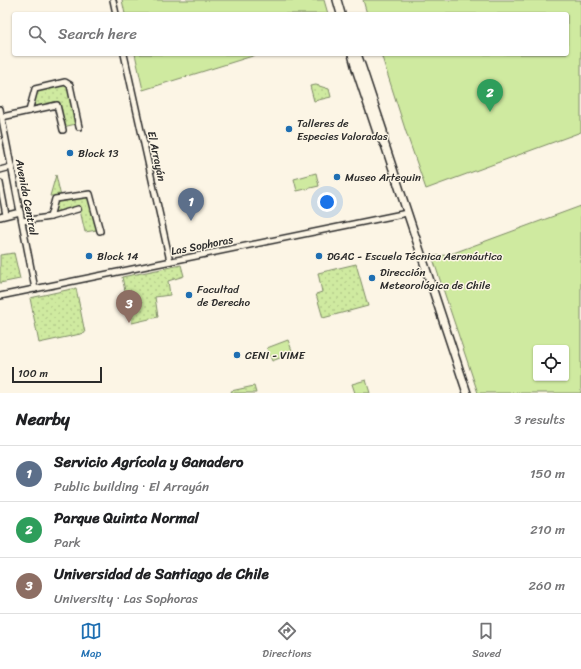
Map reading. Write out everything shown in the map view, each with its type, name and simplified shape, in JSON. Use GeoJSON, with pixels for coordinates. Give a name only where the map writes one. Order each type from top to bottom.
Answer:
{"type":"FeatureCollection","features":[{"type":"Feature","properties":{"kind":"main road"},"geometry":{"type":"LineString","coordinates":[[337,0],[340,12]]}},
{"type":"Feature","properties":{"kind":"main road"},"geometry":{"type":"LineString","coordinates":[[352,56],[357,74],[377,132],[385,145]]}},
{"type":"Feature","properties":{"kind":"main road"},"geometry":{"type":"LineString","coordinates":[[357,56],[383,131],[385,145],[467,393]]}},
{"type":"Feature","properties":{"kind":"street"},"geometry":{"type":"LineString","coordinates":[[113,0],[116,12]]}},
{"type":"Feature","properties":{"kind":"street","name":"El Arrayán"},"geometry":{"type":"LineString","coordinates":[[124,56],[170,261]]}},
{"type":"Feature","properties":{"kind":"street"},"geometry":{"type":"LineString","coordinates":[[28,111],[35,88],[65,82],[70,85],[79,127]]}},
{"type":"Feature","properties":{"kind":"street"},"geometry":{"type":"LineString","coordinates":[[2,117],[57,106],[63,130]]}},
{"type":"Feature","properties":{"kind":"street","name":"Avenida Central"},"geometry":{"type":"LineString","coordinates":[[0,110],[35,289]]}},
{"type":"Feature","properties":{"kind":"street"},"geometry":{"type":"LineString","coordinates":[[0,170],[11,168]]}},
{"type":"Feature","properties":{"kind":"street"},"geometry":{"type":"LineString","coordinates":[[0,183],[6,215]]}},
{"type":"Feature","properties":{"kind":"street"},"geometry":{"type":"LineString","coordinates":[[50,217],[55,199],[90,194],[100,231]]}},
{"type":"Feature","properties":{"kind":"street"},"geometry":{"type":"LineString","coordinates":[[22,221],[50,217],[78,210]]}},
{"type":"Feature","properties":{"kind":"street"},"geometry":{"type":"LineString","coordinates":[[0,217],[20,212]]}},
{"type":"Feature","properties":{"kind":"street","name":"Las Sophoras"},"geometry":{"type":"LineString","coordinates":[[0,296],[407,213]]}},
{"type":"Feature","properties":{"kind":"green space"},"geometry":{"type":"Polygon","coordinates":[[[122,0],[324,0],[327,12],[125,12],[122,0]]]}},
{"type":"Feature","properties":{"kind":"green space"},"geometry":{"type":"Polygon","coordinates":[[[363,0],[581,0],[581,132],[426,189],[382,56],[569,56],[569,12],[366,12],[363,0]]]}},
{"type":"Feature","properties":{"kind":"green space"},"geometry":{"type":"Polygon","coordinates":[[[135,56],[253,56],[143,90],[135,56]]]}},
{"type":"Feature","properties":{"kind":"green space"},"geometry":{"type":"Polygon","coordinates":[[[64,84],[68,87],[76,124],[63,127],[58,103],[34,106],[37,90],[64,84]]]}},
{"type":"Feature","properties":{"kind":"green space"},"geometry":{"type":"Polygon","coordinates":[[[316,85],[329,89],[331,97],[314,101],[310,86],[316,85]]]}},
{"type":"Feature","properties":{"kind":"green space"},"geometry":{"type":"Polygon","coordinates":[[[316,173],[319,186],[297,191],[294,179],[316,173]]]}},
{"type":"Feature","properties":{"kind":"green space"},"geometry":{"type":"Polygon","coordinates":[[[56,175],[61,197],[88,191],[97,230],[85,232],[79,206],[54,212],[54,196],[50,196],[56,175]]]}},
{"type":"Feature","properties":{"kind":"green space"},"geometry":{"type":"Polygon","coordinates":[[[581,206],[581,393],[478,393],[432,256],[448,255],[581,206]]]}},
{"type":"Feature","properties":{"kind":"green space"},"geometry":{"type":"Polygon","coordinates":[[[14,253],[20,279],[0,283],[0,255],[14,253]]]}},
{"type":"Feature","properties":{"kind":"green space"},"geometry":{"type":"Polygon","coordinates":[[[356,264],[368,306],[323,318],[316,294],[322,292],[318,273],[356,264]]]}},
{"type":"Feature","properties":{"kind":"green space"},"geometry":{"type":"Polygon","coordinates":[[[181,265],[184,276],[168,281],[170,295],[155,297],[158,317],[132,323],[122,277],[181,265]]]}},
{"type":"Feature","properties":{"kind":"green space"},"geometry":{"type":"Polygon","coordinates":[[[76,288],[85,333],[39,343],[30,298],[76,288]]]}},
{"type":"Feature","properties":{"kind":"green space"},"geometry":{"type":"Polygon","coordinates":[[[288,340],[293,353],[272,361],[267,348],[288,340]]]}},
{"type":"Feature","properties":{"kind":"green space"},"geometry":{"type":"Polygon","coordinates":[[[366,380],[370,393],[355,393],[352,384],[366,380]]]}},
{"type":"Feature","properties":{"kind":"green space"},"geometry":{"type":"Polygon","coordinates":[[[254,386],[256,393],[232,393],[231,391],[254,386]]]}},
{"type":"Feature","properties":{"kind":"place","name":"Parque Quinta Normal"},"geometry":{"type":"Point","coordinates":[490,112]}},
{"type":"Feature","properties":{"kind":"place","name":"Talleres de Especies Valoradas"},"geometry":{"type":"Point","coordinates":[289,129]}},
{"type":"Feature","properties":{"kind":"place","name":"Block 13"},"geometry":{"type":"Point","coordinates":[70,153]}},
{"type":"Feature","properties":{"kind":"place","name":"Museo Artequin"},"geometry":{"type":"Point","coordinates":[337,177]}},
{"type":"Feature","properties":{"kind":"place","name":"Servicio Agrícola y Ganadero"},"geometry":{"type":"Point","coordinates":[191,221]}},
{"type":"Feature","properties":{"kind":"place","name":"Block 14"},"geometry":{"type":"Point","coordinates":[89,256]}},
{"type":"Feature","properties":{"kind":"place","name":"DGAC - Escuela Técnica Aeronáutica"},"geometry":{"type":"Point","coordinates":[319,256]}},
{"type":"Feature","properties":{"kind":"place","name":"Dirección Meteorológica de Chile"},"geometry":{"type":"Point","coordinates":[372,278]}},
{"type":"Feature","properties":{"kind":"place","name":"Facultad de Derecho"},"geometry":{"type":"Point","coordinates":[189,295]}},
{"type":"Feature","properties":{"kind":"place","name":"Universidad de Santiago de Chile"},"geometry":{"type":"Point","coordinates":[129,323]}},
{"type":"Feature","properties":{"kind":"place","name":"CENI - VIME"},"geometry":{"type":"Point","coordinates":[237,355]}}]}
